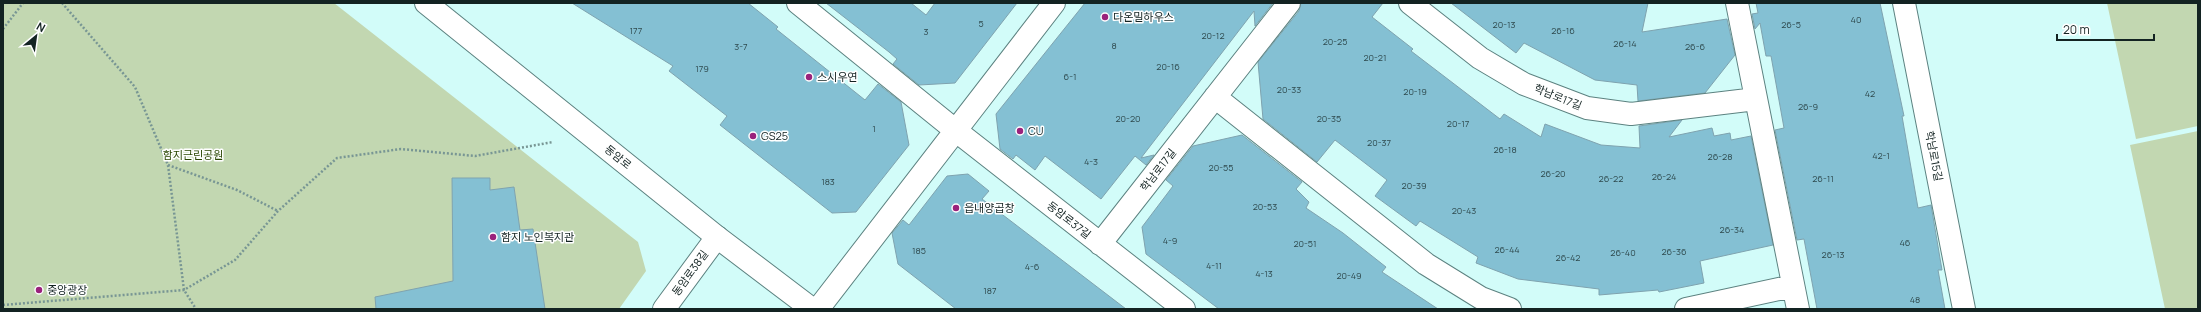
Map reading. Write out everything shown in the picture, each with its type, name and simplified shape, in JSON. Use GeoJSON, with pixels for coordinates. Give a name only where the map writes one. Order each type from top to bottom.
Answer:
{"type":"FeatureCollection","features":[{"type":"Feature","properties":{"kind":"street","name":"동암로"},"geometry":{"type":"LineString","coordinates":[[426,3],[717,236],[812,309]]}},
{"type":"Feature","properties":{"kind":"street"},"geometry":{"type":"LineString","coordinates":[[818,309],[1054,3]]}},
{"type":"Feature","properties":{"kind":"street","name":"학남로17길"},"geometry":{"type":"LineString","coordinates":[[1100,244],[1289,3]]}},
{"type":"Feature","properties":{"kind":"street","name":"학남로17길"},"geometry":{"type":"LineString","coordinates":[[1410,3],[1480,58],[1524,84],[1587,108],[1631,114],[1756,99]]}},
{"type":"Feature","properties":{"kind":"street"},"geometry":{"type":"LineString","coordinates":[[1737,3],[1798,309]]}},
{"type":"Feature","properties":{"kind":"street","name":"학남로15길"},"geometry":{"type":"LineString","coordinates":[[1904,3],[1964,309]]}},
{"type":"Feature","properties":{"kind":"street","name":"동암로37길"},"geometry":{"type":"LineString","coordinates":[[806,5],[955,130],[1184,309]]}},
{"type":"Feature","properties":{"kind":"street"},"geometry":{"type":"LineString","coordinates":[[1215,97],[1426,264],[1481,298],[1510,309]]}},
{"type":"Feature","properties":{"kind":"street","name":"동암로38길"},"geometry":{"type":"LineString","coordinates":[[664,309],[717,236]]}},
{"type":"Feature","properties":{"kind":"street"},"geometry":{"type":"LineString","coordinates":[[1686,309],[1793,286]]}},
{"type":"Feature","properties":{"kind":"path"},"geometry":{"type":"LineString","coordinates":[[3,29],[24,3]]}},
{"type":"Feature","properties":{"kind":"path"},"geometry":{"type":"LineString","coordinates":[[62,3],[135,87],[168,166],[184,290],[196,309]]}},
{"type":"Feature","properties":{"kind":"path"},"geometry":{"type":"LineString","coordinates":[[3,305],[184,290],[235,260],[278,211],[337,158],[402,149],[475,156],[568,139],[575,123]]}},
{"type":"Feature","properties":{"kind":"path"},"geometry":{"type":"LineString","coordinates":[[168,166],[237,190],[278,211]]}},
{"type":"Feature","properties":{"kind":"green space","name":"함지근린공원"},"geometry":{"type":"Polygon","coordinates":[[[3,3],[334,3],[638,242],[646,271],[619,309],[3,309],[3,3]]]}},
{"type":"Feature","properties":{"kind":"green space"},"geometry":{"type":"Polygon","coordinates":[[[2107,3],[2198,3],[2198,126],[2136,139],[2107,3]]]}},
{"type":"Feature","properties":{"kind":"green space"},"geometry":{"type":"Polygon","coordinates":[[[2198,131],[2198,309],[2165,309],[2130,145],[2198,131]]]}},
{"type":"Feature","properties":{"kind":"building"},"geometry":{"type":"Polygon","coordinates":[[[572,3],[748,3],[778,27],[776,29],[865,100],[878,84],[901,102],[909,145],[856,212],[832,213],[720,125],[727,116],[669,71],[673,66],[572,3]]]}},
{"type":"Feature","properties":{"kind":"building"},"geometry":{"type":"Polygon","coordinates":[[[826,3],[911,3],[926,15],[935,3],[1017,3],[955,83],[919,85],[893,64],[897,59],[826,3]]]}},
{"type":"Feature","properties":{"kind":"building"},"geometry":{"type":"Polygon","coordinates":[[[1085,3],[1273,3],[1255,26],[1254,11],[1141,158],[1154,155],[1146,165],[1135,156],[1101,199],[1045,156],[1035,170],[1016,155],[1013,159],[1000,149],[996,114],[1085,3]]]}},
{"type":"Feature","properties":{"kind":"building"},"geometry":{"type":"Polygon","coordinates":[[[1301,3],[1383,3],[1372,17],[1413,49],[1411,51],[1500,119],[1504,114],[1541,137],[1545,124],[1601,145],[1640,148],[1639,126],[1682,120],[1669,137],[1712,128],[1714,136],[1730,133],[1731,140],[1751,136],[1773,245],[1700,261],[1704,283],[1659,292],[1658,290],[1599,295],[1599,289],[1518,279],[1476,263],[1478,257],[1420,221],[1416,226],[1375,196],[1387,180],[1335,140],[1317,162],[1263,119],[1258,62],[1299,11],[1301,3]]]}},
{"type":"Feature","properties":{"kind":"building"},"geometry":{"type":"Polygon","coordinates":[[[1451,3],[1648,3],[1642,32],[1727,19],[1735,55],[1705,93],[1638,101],[1637,85],[1595,80],[1524,43],[1516,53],[1451,3]]]}},
{"type":"Feature","properties":{"kind":"building"},"geometry":{"type":"Polygon","coordinates":[[[1756,3],[1880,3],[1904,116],[1902,116],[1918,208],[1931,205],[1942,270],[1938,270],[1945,309],[1817,309],[1804,239],[1797,240],[1775,130],[1784,128],[1771,56],[1766,56],[1760,23],[1755,29],[1752,14],[1758,13],[1756,3]]]}},
{"type":"Feature","properties":{"kind":"building"},"geometry":{"type":"Polygon","coordinates":[[[1242,135],[1302,182],[1296,189],[1309,202],[1306,208],[1343,233],[1386,267],[1382,272],[1438,309],[1219,309],[1146,254],[1142,227],[1173,186],[1166,180],[1193,146],[1242,135]]]}},
{"type":"Feature","properties":{"kind":"building"},"geometry":{"type":"Polygon","coordinates":[[[968,174],[989,191],[982,199],[1126,309],[956,309],[898,264],[892,233],[903,220],[909,225],[947,176],[968,174]]]}},
{"type":"Feature","properties":{"kind":"building","name":"함지 노인복지관"},"geometry":{"type":"Polygon","coordinates":[[[452,178],[490,178],[490,190],[514,187],[520,230],[533,229],[545,309],[376,309],[375,297],[453,281],[452,178]]]}},
{"type":"Feature","properties":{"kind":"place","name":"다온밀하우스"},"geometry":{"type":"Point","coordinates":[1105,17]}},
{"type":"Feature","properties":{"kind":"place","name":"스시우연"},"geometry":{"type":"Point","coordinates":[809,77]}},
{"type":"Feature","properties":{"kind":"place","name":"CU"},"geometry":{"type":"Point","coordinates":[1020,131]}},
{"type":"Feature","properties":{"kind":"place","name":"GS25"},"geometry":{"type":"Point","coordinates":[753,136]}},
{"type":"Feature","properties":{"kind":"place","name":"읍내양곱창"},"geometry":{"type":"Point","coordinates":[956,208]}},
{"type":"Feature","properties":{"kind":"place","name":"함지 노인복지관"},"geometry":{"type":"Point","coordinates":[493,237]}},
{"type":"Feature","properties":{"kind":"place","name":"중앙광장"},"geometry":{"type":"Point","coordinates":[39,290]}}]}
